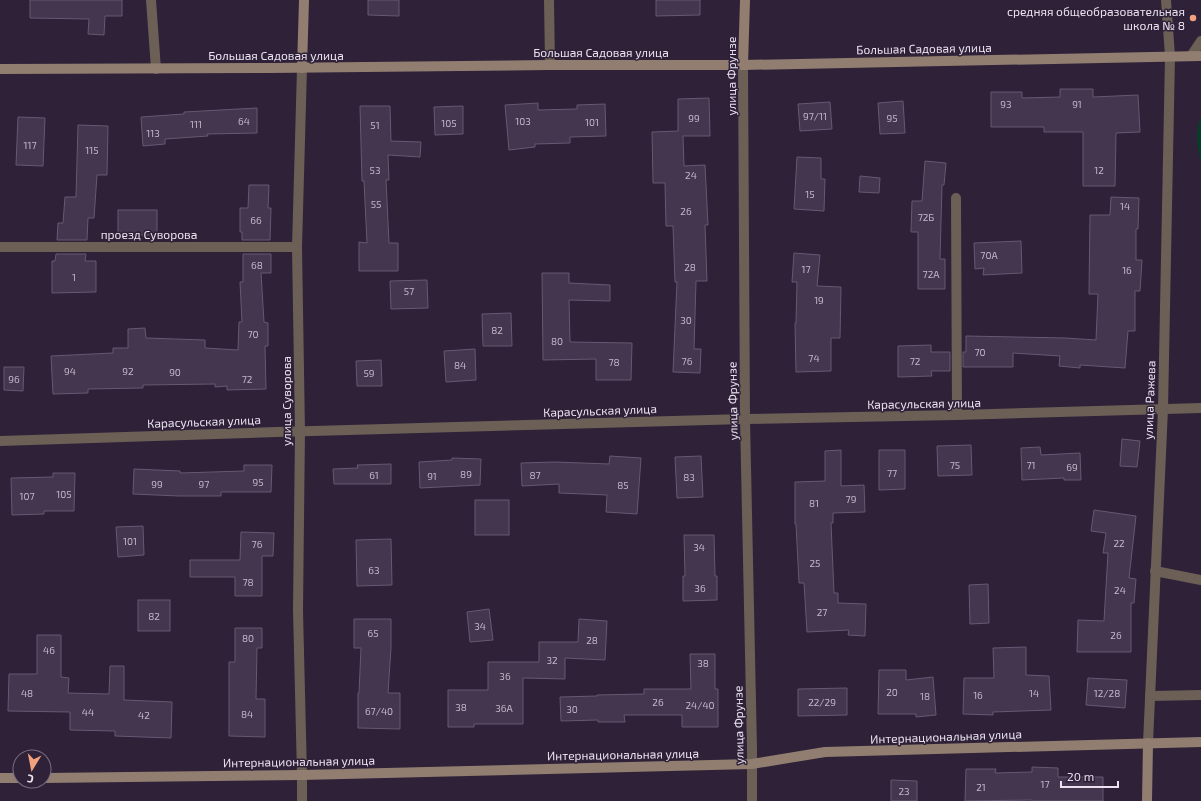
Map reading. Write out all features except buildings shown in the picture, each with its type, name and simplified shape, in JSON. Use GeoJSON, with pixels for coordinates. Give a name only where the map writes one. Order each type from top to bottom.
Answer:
{"type":"FeatureCollection","features":[{"type":"Feature","properties":{"kind":"street"},"geometry":{"type":"LineString","coordinates":[[152,0],[156,69]]}},
{"type":"Feature","properties":{"kind":"street","name":"улица Суворова"},"geometry":{"type":"LineString","coordinates":[[302,801],[298,610],[300,431],[298,246],[304,0]]}},
{"type":"Feature","properties":{"kind":"street"},"geometry":{"type":"LineString","coordinates":[[549,0],[550,65]]}},
{"type":"Feature","properties":{"kind":"street","name":"улица Фрунзе"},"geometry":{"type":"LineString","coordinates":[[745,0],[743,65],[745,419],[752,801]]}},
{"type":"Feature","properties":{"kind":"street","name":"улица Ражева"},"geometry":{"type":"LineString","coordinates":[[1147,801],[1148,743],[1162,409],[1170,56],[1166,0]]}},
{"type":"Feature","properties":{"kind":"street"},"geometry":{"type":"LineString","coordinates":[[1196,56],[1201,41]]}},
{"type":"Feature","properties":{"kind":"street","name":"Большая Садовая улица"},"geometry":{"type":"LineString","coordinates":[[0,69],[743,65],[1196,56]]}},
{"type":"Feature","properties":{"kind":"street"},"geometry":{"type":"LineString","coordinates":[[956,198],[957,415]]}},
{"type":"Feature","properties":{"kind":"street","name":"проезд Суворова"},"geometry":{"type":"LineString","coordinates":[[0,247],[298,246]]}},
{"type":"Feature","properties":{"kind":"street","name":"Карасульская улица"},"geometry":{"type":"LineString","coordinates":[[0,441],[300,431],[1201,408]]}},
{"type":"Feature","properties":{"kind":"street"},"geometry":{"type":"LineString","coordinates":[[1155,571],[1201,580]]}},
{"type":"Feature","properties":{"kind":"street"},"geometry":{"type":"LineString","coordinates":[[1150,696],[1201,695]]}},
{"type":"Feature","properties":{"kind":"street","name":"Интернациональная улица"},"geometry":{"type":"LineString","coordinates":[[52,778],[302,775],[752,764],[825,752],[1201,742]]}},
{"type":"Feature","properties":{"kind":"street"},"geometry":{"type":"LineString","coordinates":[[0,778],[12,778]]}},
{"type":"Feature","properties":{"kind":"green space"},"geometry":{"type":"Polygon","coordinates":[[[1201,117],[1201,162],[1197,140],[1201,117]]]}},
{"type":"Feature","properties":{"kind":"place","name":"средняя общеобразовательная школа № 8"},"geometry":{"type":"Point","coordinates":[1193,18]}}]}
